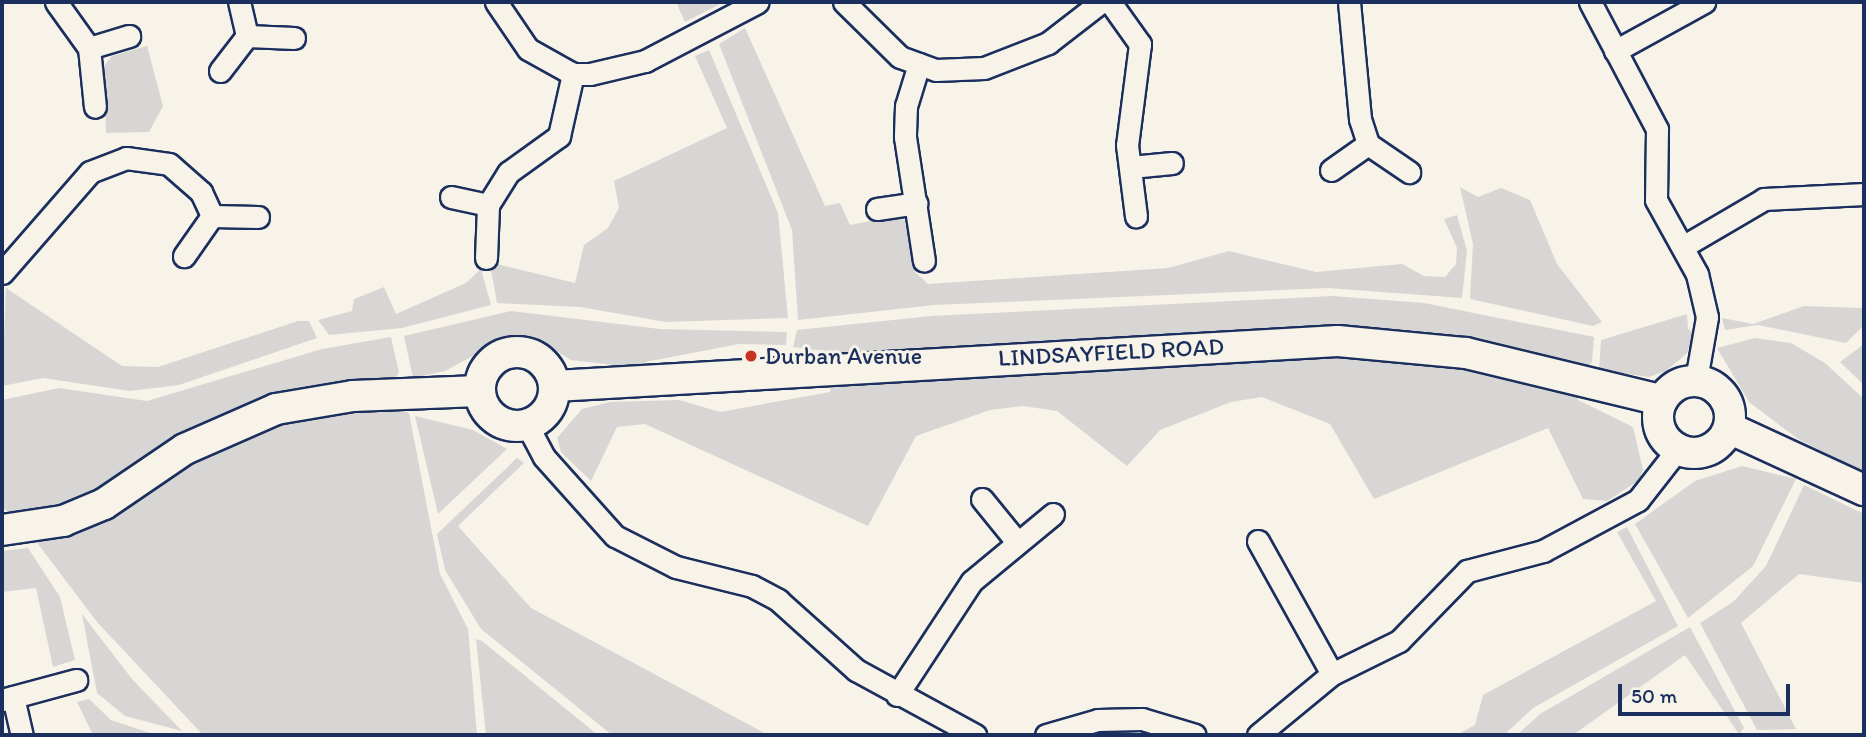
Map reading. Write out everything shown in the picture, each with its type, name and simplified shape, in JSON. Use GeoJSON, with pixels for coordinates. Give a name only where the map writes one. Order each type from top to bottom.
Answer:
{"type":"FeatureCollection","features":[{"type":"Feature","properties":{"kind":"street"},"geometry":{"type":"LineString","coordinates":[[56,2],[89,48],[95,107]]}},
{"type":"Feature","properties":{"kind":"street"},"geometry":{"type":"LineString","coordinates":[[239,2],[247,36]]}},
{"type":"Feature","properties":{"kind":"street"},"geometry":{"type":"LineString","coordinates":[[496,2],[528,49],[573,74],[609,74],[645,61],[758,2]]}},
{"type":"Feature","properties":{"kind":"street"},"geometry":{"type":"LineString","coordinates":[[844,2],[884,46],[919,64],[984,68],[1048,43],[1101,2]]}},
{"type":"Feature","properties":{"kind":"street"},"geometry":{"type":"LineString","coordinates":[[1110,2],[1140,44],[1140,82],[1126,145],[1136,216]]}},
{"type":"Feature","properties":{"kind":"street"},"geometry":{"type":"LineString","coordinates":[[1349,2],[1360,119],[1368,144],[1409,172]]}},
{"type":"Feature","properties":{"kind":"street"},"geometry":{"type":"LineString","coordinates":[[1590,2],[1615,51],[1648,104],[1657,129],[1656,200],[1684,246],[1707,317],[1696,380]]}},
{"type":"Feature","properties":{"kind":"street"},"geometry":{"type":"LineString","coordinates":[[1615,51],[1704,2]]}},
{"type":"Feature","properties":{"kind":"street"},"geometry":{"type":"LineString","coordinates":[[89,48],[129,36]]}},
{"type":"Feature","properties":{"kind":"street"},"geometry":{"type":"LineString","coordinates":[[247,36],[294,38]]}},
{"type":"Feature","properties":{"kind":"street"},"geometry":{"type":"LineString","coordinates":[[220,71],[247,36]]}},
{"type":"Feature","properties":{"kind":"street"},"geometry":{"type":"LineString","coordinates":[[919,64],[906,116],[924,261]]}},
{"type":"Feature","properties":{"kind":"street"},"geometry":{"type":"LineString","coordinates":[[486,258],[488,205],[509,172],[559,136],[573,74]]}},
{"type":"Feature","properties":{"kind":"street"},"geometry":{"type":"LineString","coordinates":[[1331,170],[1368,144]]}},
{"type":"Feature","properties":{"kind":"street"},"geometry":{"type":"LineString","coordinates":[[2,272],[90,172],[126,158],[156,159],[184,173],[212,216]]}},
{"type":"Feature","properties":{"kind":"street"},"geometry":{"type":"LineString","coordinates":[[1131,167],[1172,163]]}},
{"type":"Feature","properties":{"kind":"street"},"geometry":{"type":"LineString","coordinates":[[1684,246],[1764,199],[1864,194]]}},
{"type":"Feature","properties":{"kind":"street"},"geometry":{"type":"LineString","coordinates":[[451,197],[488,205]]}},
{"type":"Feature","properties":{"kind":"street"},"geometry":{"type":"LineString","coordinates":[[877,209],[917,203]]}},
{"type":"Feature","properties":{"kind":"street"},"geometry":{"type":"LineString","coordinates":[[212,216],[258,218]]}},
{"type":"Feature","properties":{"kind":"street"},"geometry":{"type":"LineString","coordinates":[[184,256],[212,216]]}},
{"type":"Feature","properties":{"kind":"street","name":"LINDSAYFIELD ROAD"},"geometry":{"type":"LineString","coordinates":[[555,386],[1338,341],[1465,353],[1661,400]]}},
{"type":"Feature","properties":{"kind":"street"},"geometry":{"type":"LineString","coordinates":[[520,352],[544,362],[555,386],[548,411],[527,425],[495,420],[479,391],[486,367],[520,352]]}},
{"type":"Feature","properties":{"kind":"street"},"geometry":{"type":"LineString","coordinates":[[1696,380],[1726,397],[1729,428],[1712,449],[1678,449],[1658,423],[1661,400],[1675,385],[1696,380]]}},
{"type":"Feature","properties":{"kind":"street"},"geometry":{"type":"LineString","coordinates":[[3,530],[63,521],[104,504],[186,449],[276,409],[352,396],[479,391]]}},
{"type":"Feature","properties":{"kind":"street"},"geometry":{"type":"LineString","coordinates":[[527,425],[544,457],[615,536],[676,566],[729,578],[778,600],[856,670],[897,695],[975,735]]}},
{"type":"Feature","properties":{"kind":"street"},"geometry":{"type":"LineString","coordinates":[[1729,428],[1864,490]]}},
{"type":"Feature","properties":{"kind":"street"},"geometry":{"type":"LineString","coordinates":[[1258,735],[1332,674],[1399,641],[1467,571],[1543,551],[1638,500],[1678,449]]}},
{"type":"Feature","properties":{"kind":"street"},"geometry":{"type":"LineString","coordinates":[[982,499],[1017,542]]}},
{"type":"Feature","properties":{"kind":"street"},"geometry":{"type":"LineString","coordinates":[[897,695],[972,581],[1053,514]]}},
{"type":"Feature","properties":{"kind":"street"},"geometry":{"type":"LineString","coordinates":[[1258,541],[1332,674]]}},
{"type":"Feature","properties":{"kind":"street"},"geometry":{"type":"LineString","coordinates":[[22,735],[7,698],[76,680]]}},
{"type":"Feature","properties":{"kind":"street"},"geometry":{"type":"LineString","coordinates":[[1059,733],[1098,720],[1142,719],[1195,735]]}},
{"type":"Feature","properties":{"kind":"shaded area"},"geometry":{"type":"Polygon","coordinates":[[[676,2],[724,2],[685,22],[676,2]]]}},
{"type":"Feature","properties":{"kind":"shaded area"},"geometry":{"type":"Polygon","coordinates":[[[745,28],[825,206],[840,203],[850,225],[896,216],[905,221],[915,272],[928,284],[1168,268],[1229,251],[1316,272],[1402,264],[1424,276],[1445,277],[1456,264],[1457,248],[1444,219],[1457,215],[1467,251],[1462,298],[1328,288],[934,305],[798,320],[792,230],[719,44],[745,28]]]}},
{"type":"Feature","properties":{"kind":"shaded area"},"geometry":{"type":"Polygon","coordinates":[[[147,46],[163,106],[149,132],[106,133],[104,66],[112,56],[147,46]]]}},
{"type":"Feature","properties":{"kind":"shaded area"},"geometry":{"type":"Polygon","coordinates":[[[709,50],[778,213],[788,318],[666,322],[580,307],[497,303],[491,270],[497,264],[575,283],[584,245],[608,228],[619,208],[614,181],[727,128],[695,56],[709,50]]]}},
{"type":"Feature","properties":{"kind":"shaded area"},"geometry":{"type":"Polygon","coordinates":[[[1460,187],[1478,197],[1501,188],[1530,200],[1557,264],[1602,322],[1593,326],[1470,299],[1473,244],[1460,187]]]}},
{"type":"Feature","properties":{"kind":"shaded area"},"geometry":{"type":"Polygon","coordinates":[[[481,269],[491,305],[402,328],[329,335],[318,320],[352,311],[354,299],[384,287],[396,314],[466,283],[481,269]]]}},
{"type":"Feature","properties":{"kind":"shaded area"},"geometry":{"type":"Polygon","coordinates":[[[6,288],[122,366],[158,367],[298,321],[309,321],[317,338],[179,385],[130,391],[43,378],[2,386],[6,288]]]}},
{"type":"Feature","properties":{"kind":"shaded area"},"geometry":{"type":"Polygon","coordinates":[[[1333,296],[1424,303],[1594,337],[1592,362],[1586,368],[1470,340],[1387,331],[827,357],[826,351],[793,347],[797,330],[931,316],[1333,296]]]}},
{"type":"Feature","properties":{"kind":"shaded area"},"geometry":{"type":"Polygon","coordinates":[[[1804,306],[1864,308],[1864,325],[1846,343],[1758,325],[1725,330],[1722,318],[1753,324],[1804,306]]]}},
{"type":"Feature","properties":{"kind":"shaded area"},"geometry":{"type":"Polygon","coordinates":[[[511,311],[660,329],[787,332],[786,345],[739,344],[645,362],[640,368],[571,360],[534,337],[512,335],[445,371],[413,378],[404,336],[511,311]]]}},
{"type":"Feature","properties":{"kind":"shaded area"},"geometry":{"type":"Polygon","coordinates":[[[1687,314],[1688,329],[1694,333],[1687,353],[1666,371],[1649,377],[1599,370],[1601,340],[1687,314]]]}},
{"type":"Feature","properties":{"kind":"shaded area"},"geometry":{"type":"Polygon","coordinates":[[[391,337],[399,373],[393,380],[323,384],[247,404],[189,431],[92,494],[17,516],[2,508],[2,400],[59,388],[147,401],[322,349],[391,337]]]}},
{"type":"Feature","properties":{"kind":"shaded area"},"geometry":{"type":"Polygon","coordinates":[[[1755,338],[1791,343],[1825,363],[1864,399],[1864,472],[1798,439],[1749,402],[1717,348],[1755,338]]]}},
{"type":"Feature","properties":{"kind":"shaded area"},"geometry":{"type":"Polygon","coordinates":[[[1864,344],[1864,385],[1840,362],[1864,344]]]}},
{"type":"Feature","properties":{"kind":"shaded area"},"geometry":{"type":"Polygon","coordinates":[[[1339,357],[1442,364],[1576,392],[1578,400],[1633,427],[1643,470],[1638,481],[1607,501],[1583,499],[1548,428],[1374,499],[1330,424],[1262,397],[1231,402],[1160,430],[1127,466],[1057,411],[1023,406],[990,410],[916,436],[868,526],[645,424],[617,427],[591,481],[561,452],[557,438],[582,409],[610,402],[679,400],[720,412],[830,392],[832,384],[1339,357]]]}},
{"type":"Feature","properties":{"kind":"shaded area"},"geometry":{"type":"Polygon","coordinates":[[[395,408],[409,413],[440,574],[468,629],[477,735],[203,735],[97,622],[35,540],[129,506],[232,440],[306,417],[395,408]]]}},
{"type":"Feature","properties":{"kind":"shaded area"},"geometry":{"type":"Polygon","coordinates":[[[415,416],[473,430],[507,449],[438,514],[415,416]]]}},
{"type":"Feature","properties":{"kind":"shaded area"},"geometry":{"type":"Polygon","coordinates":[[[517,458],[524,463],[458,526],[531,608],[768,735],[612,735],[481,629],[445,570],[437,534],[517,458]]]}},
{"type":"Feature","properties":{"kind":"shaded area"},"geometry":{"type":"Polygon","coordinates":[[[1742,466],[1796,479],[1753,566],[1688,618],[1635,524],[1695,481],[1742,466]]]}},
{"type":"Feature","properties":{"kind":"shaded area"},"geometry":{"type":"Polygon","coordinates":[[[1804,485],[1864,514],[1864,583],[1799,574],[1741,623],[1796,729],[1757,730],[1700,623],[1733,602],[1766,566],[1804,485]]]}},
{"type":"Feature","properties":{"kind":"shaded area"},"geometry":{"type":"Polygon","coordinates":[[[1627,527],[1678,626],[1533,708],[1504,735],[1457,735],[1475,725],[1483,695],[1656,601],[1617,532],[1627,527]]]}},
{"type":"Feature","properties":{"kind":"shaded area"},"geometry":{"type":"Polygon","coordinates":[[[28,548],[60,597],[75,660],[53,667],[36,588],[2,592],[2,551],[28,548]]]}},
{"type":"Feature","properties":{"kind":"shaded area"},"geometry":{"type":"Polygon","coordinates":[[[82,614],[132,679],[182,731],[125,716],[97,693],[82,614]]]}},
{"type":"Feature","properties":{"kind":"shaded area"},"geometry":{"type":"Polygon","coordinates":[[[1690,627],[1744,728],[1739,734],[1685,655],[1573,735],[1517,735],[1540,714],[1690,627]]]}},
{"type":"Feature","properties":{"kind":"shaded area"},"geometry":{"type":"Polygon","coordinates":[[[476,639],[482,641],[598,735],[486,735],[476,639]]]}},
{"type":"Feature","properties":{"kind":"shaded area"},"geometry":{"type":"Polygon","coordinates":[[[89,699],[111,720],[156,735],[93,735],[77,702],[89,699]]]}},
{"type":"Feature","properties":{"kind":"place","name":"Durban Avenue"},"geometry":{"type":"Point","coordinates":[751,356]}}]}
